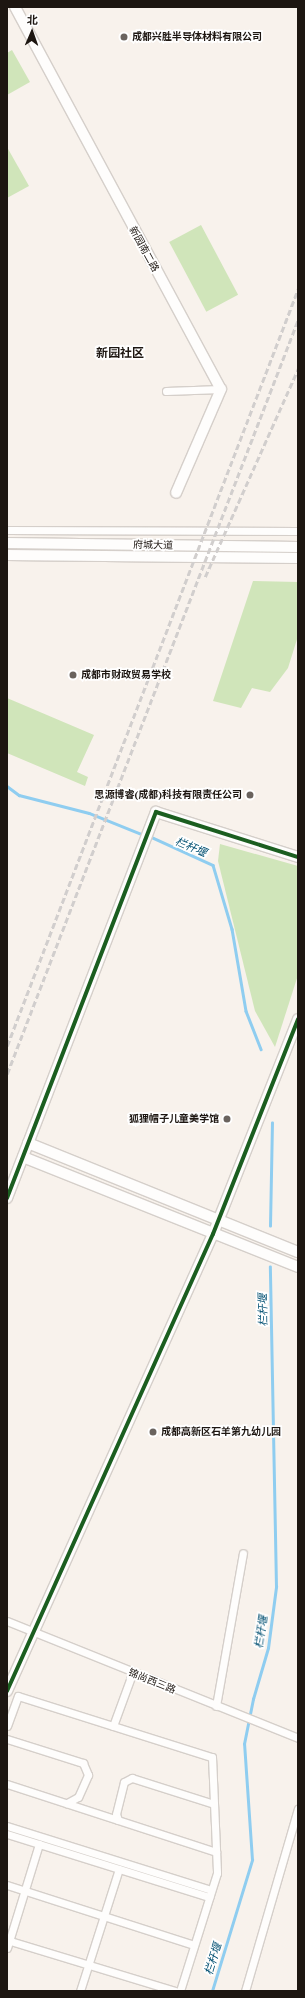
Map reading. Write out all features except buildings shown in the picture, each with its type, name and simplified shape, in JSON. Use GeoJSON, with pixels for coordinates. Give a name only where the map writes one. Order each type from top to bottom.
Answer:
{"type":"FeatureCollection","features":[{"type":"Feature","properties":{"kind":"street","name":"新园南二路"},"geometry":{"type":"LineString","coordinates":[[15,7],[221,389]]}},
{"type":"Feature","properties":{"kind":"street"},"geometry":{"type":"LineString","coordinates":[[166,391],[221,389],[176,493]]}},
{"type":"Feature","properties":{"kind":"street"},"geometry":{"type":"LineString","coordinates":[[7,530],[298,531]]}},
{"type":"Feature","properties":{"kind":"street","name":"府城大道"},"geometry":{"type":"LineString","coordinates":[[7,543],[298,546]]}},
{"type":"Feature","properties":{"kind":"street","name":"府城大道"},"geometry":{"type":"LineString","coordinates":[[7,555],[298,558]]}},
{"type":"Feature","properties":{"kind":"street"},"geometry":{"type":"LineString","coordinates":[[7,1198],[156,812],[298,857]]}},
{"type":"Feature","properties":{"kind":"street"},"geometry":{"type":"LineString","coordinates":[[7,1691],[213,1234],[298,1019]]}},
{"type":"Feature","properties":{"kind":"street"},"geometry":{"type":"LineString","coordinates":[[28,1142],[298,1252]]}},
{"type":"Feature","properties":{"kind":"street"},"geometry":{"type":"LineString","coordinates":[[23,1157],[298,1267]]}},
{"type":"Feature","properties":{"kind":"street"},"geometry":{"type":"LineString","coordinates":[[216,1706],[243,1553]]}},
{"type":"Feature","properties":{"kind":"street","name":"锦尚西三路"},"geometry":{"type":"LineString","coordinates":[[7,1622],[33,1631],[132,1674],[298,1738]]}},
{"type":"Feature","properties":{"kind":"street"},"geometry":{"type":"LineString","coordinates":[[113,1726],[132,1674]]}},
{"type":"Feature","properties":{"kind":"street"},"geometry":{"type":"LineString","coordinates":[[7,1726],[18,1696],[212,1757],[217,1873],[180,1991]]}},
{"type":"Feature","properties":{"kind":"street"},"geometry":{"type":"LineString","coordinates":[[7,1739],[83,1763],[88,1775],[78,1797],[67,1804]]}},
{"type":"Feature","properties":{"kind":"street"},"geometry":{"type":"LineString","coordinates":[[118,1820],[116,1814],[124,1782],[132,1778],[214,1804]]}},
{"type":"Feature","properties":{"kind":"street"},"geometry":{"type":"LineString","coordinates":[[7,1784],[216,1852]]}},
{"type":"Feature","properties":{"kind":"street"},"geometry":{"type":"LineString","coordinates":[[245,1991],[298,1809]]}},
{"type":"Feature","properties":{"kind":"street"},"geometry":{"type":"LineString","coordinates":[[7,1826],[210,1894]]}},
{"type":"Feature","properties":{"kind":"street"},"geometry":{"type":"LineString","coordinates":[[7,1834],[119,1869],[210,1894]]}},
{"type":"Feature","properties":{"kind":"street"},"geometry":{"type":"LineString","coordinates":[[7,1948],[8,1940],[39,1844]]}},
{"type":"Feature","properties":{"kind":"street"},"geometry":{"type":"LineString","coordinates":[[80,1991],[119,1869]]}},
{"type":"Feature","properties":{"kind":"street"},"geometry":{"type":"LineString","coordinates":[[7,1885],[194,1945]]}},
{"type":"Feature","properties":{"kind":"street"},"geometry":{"type":"LineString","coordinates":[[8,1940],[175,1991]]}},
{"type":"Feature","properties":{"kind":"green space"},"geometry":{"type":"Polygon","coordinates":[[[12,50],[30,82],[7,95],[7,53],[12,50]]]}},
{"type":"Feature","properties":{"kind":"green space"},"geometry":{"type":"Polygon","coordinates":[[[7,147],[29,186],[7,198],[7,147]]]}},
{"type":"Feature","properties":{"kind":"green space"},"geometry":{"type":"Polygon","coordinates":[[[201,225],[238,295],[206,312],[169,242],[201,225]]]}},
{"type":"Feature","properties":{"kind":"green space"},"geometry":{"type":"Polygon","coordinates":[[[253,581],[298,582],[298,636],[288,668],[270,692],[252,688],[241,708],[213,701],[253,581]]]}},
{"type":"Feature","properties":{"kind":"green space"},"geometry":{"type":"Polygon","coordinates":[[[7,698],[94,735],[77,772],[88,777],[85,786],[7,753],[7,698]]]}},
{"type":"Feature","properties":{"kind":"green space"},"geometry":{"type":"Polygon","coordinates":[[[220,844],[298,866],[298,975],[275,1047],[255,1011],[218,861],[220,844]]]}},
{"type":"Feature","properties":{"kind":"waterway","name":"栏杆堰"},"geometry":{"type":"LineString","coordinates":[[7,786],[19,795],[89,813],[144,835]]}},
{"type":"Feature","properties":{"kind":"waterway","name":"栏杆堰"},"geometry":{"type":"LineString","coordinates":[[149,836],[213,865],[232,929],[246,1011],[261,1049]]}},
{"type":"Feature","properties":{"kind":"waterway","name":"栏杆堰"},"geometry":{"type":"LineString","coordinates":[[270,1226],[272,1123]]}},
{"type":"Feature","properties":{"kind":"waterway","name":"栏杆堰"},"geometry":{"type":"LineString","coordinates":[[212,1991],[252,1860],[244,1744],[253,1699],[268,1648],[276,1587],[270,1267]]}},
{"type":"Feature","properties":{"kind":"railway"},"geometry":{"type":"LineString","coordinates":[[7,1046],[298,289]]}},
{"type":"Feature","properties":{"kind":"railway"},"geometry":{"type":"LineString","coordinates":[[7,1074],[298,320]]}},
{"type":"Feature","properties":{"kind":"railway"},"geometry":{"type":"LineString","coordinates":[[205,577],[298,369]]}},
{"type":"Feature","properties":{"kind":"cycle path"},"geometry":{"type":"LineString","coordinates":[[7,1198],[156,812],[298,857]]}},
{"type":"Feature","properties":{"kind":"cycle path"},"geometry":{"type":"LineString","coordinates":[[7,1691],[213,1234],[298,1019]]}},
{"type":"Feature","properties":{"kind":"place","name":"成都兴胜半导体材料有限公司"},"geometry":{"type":"Point","coordinates":[124,37]}},
{"type":"Feature","properties":{"kind":"place","name":"成都市财政贸易学校"},"geometry":{"type":"Point","coordinates":[73,675]}},
{"type":"Feature","properties":{"kind":"place","name":"思源博睿(成都)科技有限责任公司"},"geometry":{"type":"Point","coordinates":[250,795]}},
{"type":"Feature","properties":{"kind":"place","name":"狐狸帽子儿童美学馆"},"geometry":{"type":"Point","coordinates":[227,1119]}},
{"type":"Feature","properties":{"kind":"place","name":"成都高新区石羊第九幼儿园"},"geometry":{"type":"Point","coordinates":[153,1432]}},
{"type":"Feature","properties":{"kind":"district","name":"新园社区"},"geometry":{"type":"Point","coordinates":[120,353]}}]}
